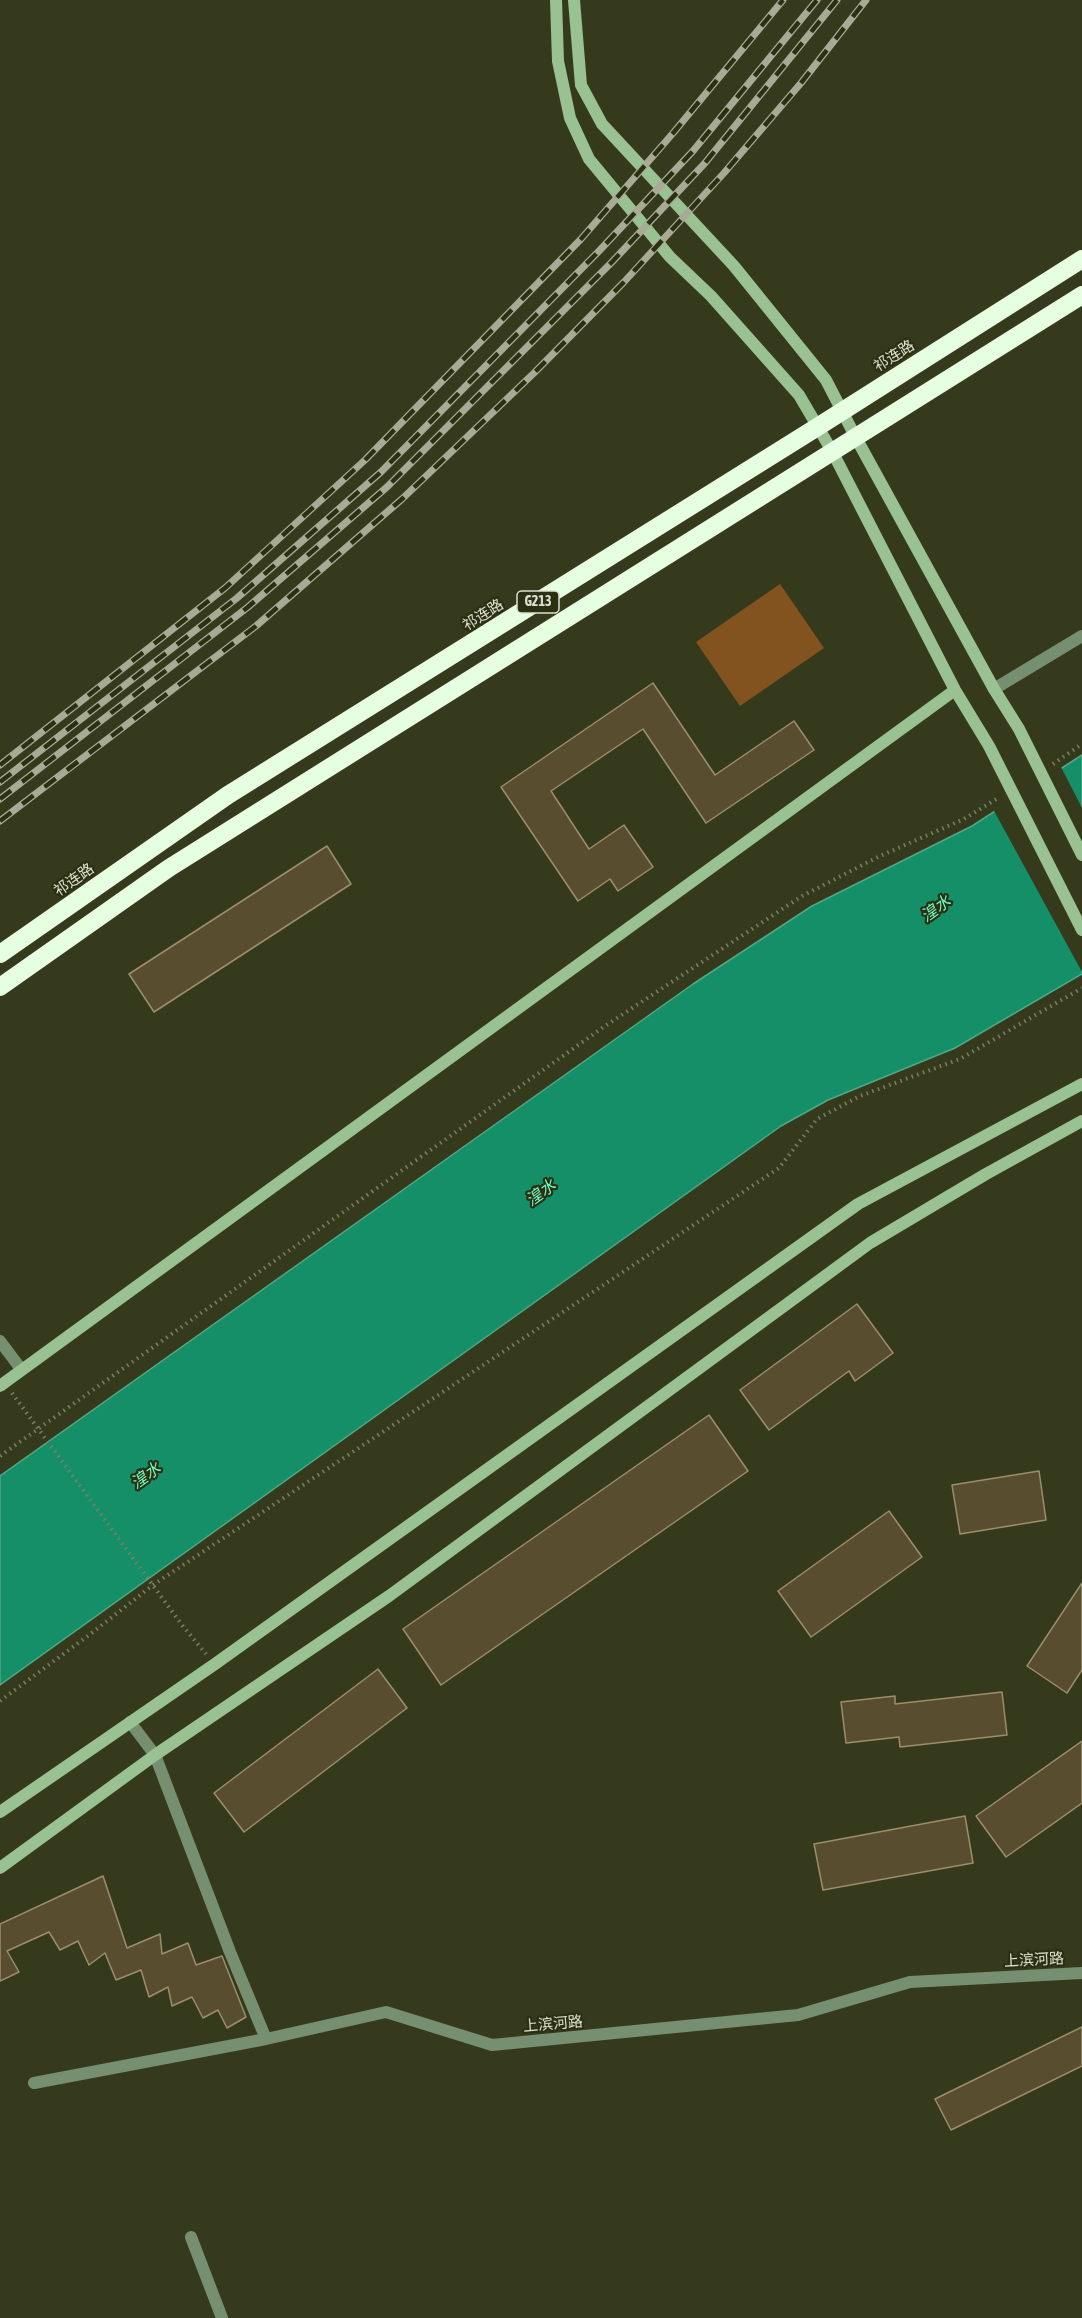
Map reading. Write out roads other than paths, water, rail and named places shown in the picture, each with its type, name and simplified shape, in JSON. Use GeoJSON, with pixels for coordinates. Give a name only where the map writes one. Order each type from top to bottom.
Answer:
{"type":"FeatureCollection","features":[{"type":"Feature","properties":{"kind":"highway","name":"祁连路"},"geometry":{"type":"LineString","coordinates":[[0,954],[228,795],[1082,259]]}},
{"type":"Feature","properties":{"kind":"highway","name":"G213"},"geometry":{"type":"LineString","coordinates":[[0,987],[169,868],[1082,294]]}},
{"type":"Feature","properties":{"kind":"street"},"geometry":{"type":"LineString","coordinates":[[556,0],[558,61],[570,118],[589,159],[670,257],[711,296],[799,395],[819,426],[955,690],[990,746],[1082,930]]}},
{"type":"Feature","properties":{"kind":"street"},"geometry":{"type":"LineString","coordinates":[[574,0],[581,85],[602,124],[734,266],[826,380],[994,688],[1019,729],[1082,855]]}},
{"type":"Feature","properties":{"kind":"street"},"geometry":{"type":"LineString","coordinates":[[994,688],[1082,636]]}},
{"type":"Feature","properties":{"kind":"street"},"geometry":{"type":"LineString","coordinates":[[2,1384],[955,690]]}},
{"type":"Feature","properties":{"kind":"street"},"geometry":{"type":"LineString","coordinates":[[0,1812],[214,1664],[858,1204],[1082,1084]]}},
{"type":"Feature","properties":{"kind":"street"},"geometry":{"type":"LineString","coordinates":[[0,1868],[155,1755],[389,1596],[870,1243],[986,1174],[1082,1121]]}},
{"type":"Feature","properties":{"kind":"street"},"geometry":{"type":"LineString","coordinates":[[0,1341],[21,1369]]}},
{"type":"Feature","properties":{"kind":"street"},"geometry":{"type":"LineString","coordinates":[[130,1722],[155,1755],[230,1952],[266,2039]]}},
{"type":"Feature","properties":{"kind":"street","name":"上滨河路"},"geometry":{"type":"LineString","coordinates":[[34,2083],[266,2039],[386,2012],[492,2045],[798,2015],[910,1982],[1082,1973]]}},
{"type":"Feature","properties":{"kind":"street"},"geometry":{"type":"LineString","coordinates":[[191,2237],[222,2318]]}},
{"type":"Feature","properties":{"kind":"water","name":"湟水"},"geometry":{"type":"Polygon","coordinates":[[[1082,755],[1082,974],[955,1048],[828,1100],[781,1126],[0,1685],[0,1476],[693,984],[812,906],[972,826],[1082,755]]]}},
{"type":"Feature","properties":{"kind":"railway"},"geometry":{"type":"LineString","coordinates":[[0,765],[225,588],[365,460],[581,239],[674,132],[783,0]]}},
{"type":"Feature","properties":{"kind":"railway"},"geometry":{"type":"LineString","coordinates":[[0,782],[237,598],[381,472],[600,250],[693,151],[817,0]]}},
{"type":"Feature","properties":{"kind":"railway"},"geometry":{"type":"LineString","coordinates":[[0,799],[248,607],[387,487],[612,262],[705,163],[837,0]]}},
{"type":"Feature","properties":{"kind":"railway"},"geometry":{"type":"LineString","coordinates":[[0,821],[256,626],[402,499],[534,373],[624,282],[724,173],[801,83],[866,0]]}}]}
